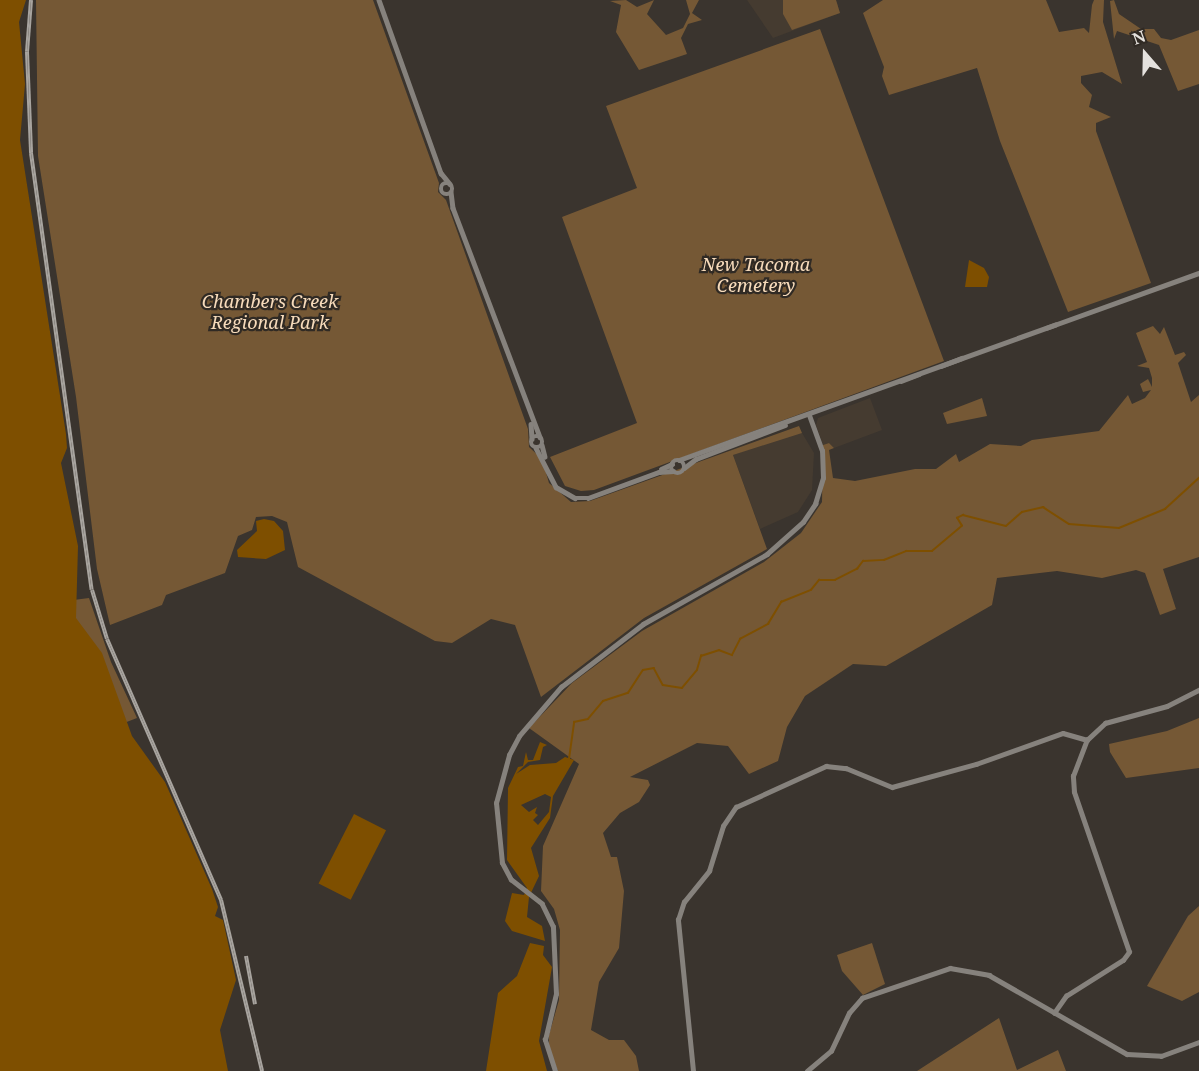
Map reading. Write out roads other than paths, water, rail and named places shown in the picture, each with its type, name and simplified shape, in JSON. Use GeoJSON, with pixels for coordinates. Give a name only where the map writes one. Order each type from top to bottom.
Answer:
{"type":"FeatureCollection","features":[{"type":"Feature","properties":{"kind":"street"},"geometry":{"type":"LineString","coordinates":[[378,0],[441,173],[445,195],[458,221],[540,437],[554,481],[571,496],[596,494],[679,460],[788,424]]}},
{"type":"Feature","properties":{"kind":"street"},"geometry":{"type":"LineString","coordinates":[[441,173],[450,184],[453,208]]}},
{"type":"Feature","properties":{"kind":"street"},"geometry":{"type":"LineString","coordinates":[[442,186],[450,184]]}},
{"type":"Feature","properties":{"kind":"street"},"geometry":{"type":"LineString","coordinates":[[445,195],[451,192]]}},
{"type":"Feature","properties":{"kind":"street"},"geometry":{"type":"LineString","coordinates":[[458,221],[531,425],[532,439],[536,448],[556,487],[571,496],[588,498],[659,472],[673,471],[680,474],[696,459],[809,415],[1199,273]]}},
{"type":"Feature","properties":{"kind":"street"},"geometry":{"type":"LineString","coordinates":[[555,1071],[545,1043],[556,993],[554,933],[548,912],[503,869],[496,811],[499,786],[519,736],[561,687],[628,634],[767,554],[803,522],[815,504],[823,478],[822,451],[809,415]]}},
{"type":"Feature","properties":{"kind":"street"},"geometry":{"type":"LineString","coordinates":[[532,439],[540,437]]}},
{"type":"Feature","properties":{"kind":"street"},"geometry":{"type":"LineString","coordinates":[[536,448],[542,445]]}},
{"type":"Feature","properties":{"kind":"street"},"geometry":{"type":"LineString","coordinates":[[679,460],[684,468]]}},
{"type":"Feature","properties":{"kind":"street"},"geometry":{"type":"LineString","coordinates":[[672,464],[673,471]]}},
{"type":"Feature","properties":{"kind":"street"},"geometry":{"type":"LineString","coordinates":[[1054,1013],[1066,996],[1128,955],[1129,945],[1074,792],[1073,776],[1087,740],[1105,723],[1167,706],[1199,690]]}},
{"type":"Feature","properties":{"kind":"street"},"geometry":{"type":"LineString","coordinates":[[693,1071],[683,992],[678,926],[681,908],[706,876],[725,820],[741,803],[826,766],[846,768],[892,786],[976,764],[1063,733],[1087,740]]}},
{"type":"Feature","properties":{"kind":"street"},"geometry":{"type":"LineString","coordinates":[[807,1071],[831,1051],[849,1013],[862,998],[938,969],[960,967],[985,973],[1118,1050],[1136,1056],[1161,1056],[1199,1042]]}},
{"type":"Feature","properties":{"kind":"waterway"},"geometry":{"type":"LineString","coordinates":[[569,759],[574,722],[588,719],[603,701],[628,693],[643,670],[654,668],[663,685],[682,688],[697,670],[701,656],[719,650],[732,655],[740,639],[768,624],[781,602],[811,590],[819,580],[835,580],[857,569],[863,561],[884,560],[906,551],[932,551],[962,526],[957,518],[963,515],[1006,526],[1022,512],[1043,507],[1069,524],[1119,528],[1165,509],[1199,478]]}},
{"type":"Feature","properties":{"kind":"railway"},"geometry":{"type":"LineString","coordinates":[[31,0],[27,52],[31,153],[92,590],[107,639],[221,900],[262,1071]]}},
{"type":"Feature","properties":{"kind":"railway"},"geometry":{"type":"LineString","coordinates":[[246,956],[255,1004]]}},
{"type":"Feature","properties":{"kind":"park label","name":"New Tacoma Cemetery"},"geometry":{"type":"Point","coordinates":[756,275]}},
{"type":"Feature","properties":{"kind":"park label","name":"Chambers Creek Regional Park"},"geometry":{"type":"Point","coordinates":[270,312]}}]}
